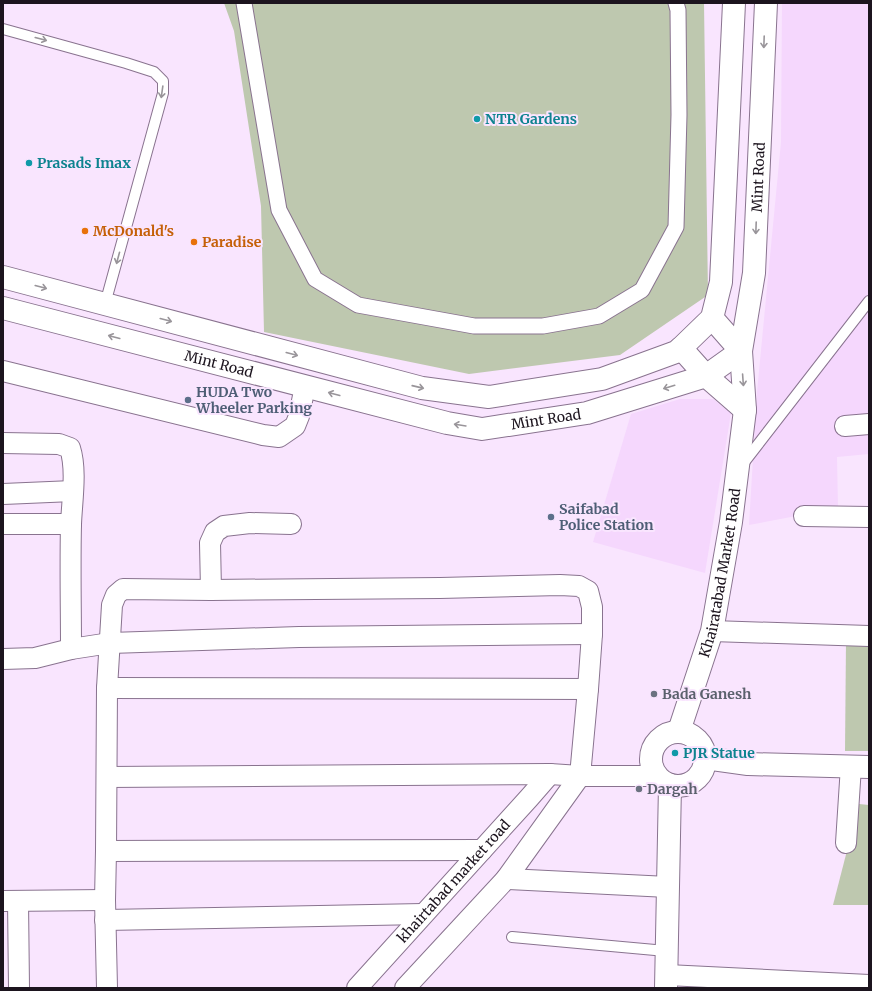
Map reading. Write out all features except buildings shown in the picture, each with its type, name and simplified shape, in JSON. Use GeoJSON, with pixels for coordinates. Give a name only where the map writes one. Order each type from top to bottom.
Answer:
{"type":"FeatureCollection","features":[{"type":"Feature","properties":{"kind":"street"},"geometry":{"type":"LineString","coordinates":[[244,3],[279,210],[315,279],[358,305],[474,326],[543,326],[599,316],[642,290],[676,227],[679,115],[678,10],[676,3]]}},
{"type":"Feature","properties":{"kind":"street"},"geometry":{"type":"LineString","coordinates":[[734,3],[721,282],[712,318],[741,351]]}},
{"type":"Feature","properties":{"kind":"street","name":"Mint Road"},"geometry":{"type":"LineString","coordinates":[[3,308],[447,423],[482,429],[587,413],[706,376],[741,351],[754,273],[766,3]]}},
{"type":"Feature","properties":{"kind":"street","name":"Mint Road"},"geometry":{"type":"LineString","coordinates":[[3,277],[422,388],[489,397],[602,379],[676,352],[712,318]]}},
{"type":"Feature","properties":{"kind":"street"},"geometry":{"type":"LineString","coordinates":[[681,348],[706,376],[745,410]]}},
{"type":"Feature","properties":{"kind":"street","name":"Khairatabad Market Road"},"geometry":{"type":"LineString","coordinates":[[679,731],[712,631],[731,522],[745,410],[741,351]]}},
{"type":"Feature","properties":{"kind":"street"},"geometry":{"type":"LineString","coordinates":[[3,371],[263,436],[279,437],[294,426],[299,416],[305,386]]}},
{"type":"Feature","properties":{"kind":"street"},"geometry":{"type":"LineString","coordinates":[[482,429],[489,397]]}},
{"type":"Feature","properties":{"kind":"street"},"geometry":{"type":"LineString","coordinates":[[845,426],[869,424]]}},
{"type":"Feature","properties":{"kind":"street"},"geometry":{"type":"LineString","coordinates":[[3,443],[59,444],[70,448],[73,458],[71,524],[71,649]]}},
{"type":"Feature","properties":{"kind":"street"},"geometry":{"type":"LineString","coordinates":[[3,494],[73,491]]}},
{"type":"Feature","properties":{"kind":"street"},"geometry":{"type":"LineString","coordinates":[[804,516],[869,517]]}},
{"type":"Feature","properties":{"kind":"street"},"geometry":{"type":"LineString","coordinates":[[211,590],[210,543],[215,532],[224,526],[250,523],[291,524]]}},
{"type":"Feature","properties":{"kind":"street"},"geometry":{"type":"LineString","coordinates":[[3,524],[71,524]]}},
{"type":"Feature","properties":{"kind":"street"},"geometry":{"type":"LineString","coordinates":[[107,988],[105,900],[107,688],[112,605],[116,595],[123,589],[211,590],[440,588],[560,585],[579,586],[588,591],[592,606],[592,634],[580,776],[506,879],[405,988]]}},
{"type":"Feature","properties":{"kind":"street"},"geometry":{"type":"LineString","coordinates":[[712,631],[869,636]]}},
{"type":"Feature","properties":{"kind":"street"},"geometry":{"type":"LineString","coordinates":[[3,659],[35,658],[71,649],[110,642],[299,637],[592,634]]}},
{"type":"Feature","properties":{"kind":"street"},"geometry":{"type":"LineString","coordinates":[[107,688],[588,689]]}},
{"type":"Feature","properties":{"kind":"street"},"geometry":{"type":"LineString","coordinates":[[107,777],[550,774],[663,780],[678,786],[687,784],[694,780],[700,774],[704,766],[704,750],[700,742],[687,733],[679,731],[667,734],[657,741],[652,752],[651,764],[663,780],[668,887],[666,982],[869,985]]}},
{"type":"Feature","properties":{"kind":"street"},"geometry":{"type":"LineString","coordinates":[[705,758],[748,764],[860,767],[846,843]]}},
{"type":"Feature","properties":{"kind":"street","name":"khairtabad market road"},"geometry":{"type":"LineString","coordinates":[[357,988],[550,774]]}},
{"type":"Feature","properties":{"kind":"street"},"geometry":{"type":"LineString","coordinates":[[106,851],[482,850]]}},
{"type":"Feature","properties":{"kind":"street"},"geometry":{"type":"LineString","coordinates":[[506,879],[668,887]]}},
{"type":"Feature","properties":{"kind":"street"},"geometry":{"type":"LineString","coordinates":[[19,988],[10,901],[105,900]]}},
{"type":"Feature","properties":{"kind":"street"},"geometry":{"type":"LineString","coordinates":[[105,920],[423,914]]}},
{"type":"Feature","properties":{"kind":"lane"},"geometry":{"type":"LineString","coordinates":[[3,29],[154,72],[163,81],[163,93],[105,304]]}},
{"type":"Feature","properties":{"kind":"lane"},"geometry":{"type":"LineString","coordinates":[[738,471],[869,302]]}},
{"type":"Feature","properties":{"kind":"lane"},"geometry":{"type":"LineString","coordinates":[[512,937],[666,951]]}},
{"type":"Feature","properties":{"kind":"shaded area"},"geometry":{"type":"Polygon","coordinates":[[[782,3],[869,3],[869,454],[837,457],[838,508],[749,525],[757,392],[781,142],[782,3]]]}},
{"type":"Feature","properties":{"kind":"shaded area"},"geometry":{"type":"Polygon","coordinates":[[[680,399],[713,399],[731,413],[705,573],[593,542],[631,414],[680,399]]]}},
{"type":"Feature","properties":{"kind":"green space","name":"NTR Gardens"},"geometry":{"type":"Polygon","coordinates":[[[224,3],[704,3],[708,295],[620,355],[469,374],[264,332],[261,206],[234,31],[224,3]]]}},
{"type":"Feature","properties":{"kind":"green space"},"geometry":{"type":"Polygon","coordinates":[[[846,641],[869,641],[869,751],[845,751],[846,641]]]}},
{"type":"Feature","properties":{"kind":"green space"},"geometry":{"type":"Polygon","coordinates":[[[859,804],[869,805],[869,905],[833,905],[859,804]]]}},
{"type":"Feature","properties":{"kind":"place","name":"NTR Gardens"},"geometry":{"type":"Point","coordinates":[477,119]}},
{"type":"Feature","properties":{"kind":"place","name":"Prasads Imax"},"geometry":{"type":"Point","coordinates":[29,163]}},
{"type":"Feature","properties":{"kind":"place","name":"McDonald's"},"geometry":{"type":"Point","coordinates":[85,231]}},
{"type":"Feature","properties":{"kind":"place","name":"Paradise"},"geometry":{"type":"Point","coordinates":[194,242]}},
{"type":"Feature","properties":{"kind":"place","name":"HUDA Two Wheeler Parking"},"geometry":{"type":"Point","coordinates":[188,400]}},
{"type":"Feature","properties":{"kind":"place","name":"Saifabad Police Station"},"geometry":{"type":"Point","coordinates":[551,517]}},
{"type":"Feature","properties":{"kind":"place","name":"Bada Ganesh"},"geometry":{"type":"Point","coordinates":[654,694]}},
{"type":"Feature","properties":{"kind":"place","name":"PJR Statue"},"geometry":{"type":"Point","coordinates":[675,753]}},
{"type":"Feature","properties":{"kind":"place","name":"Dargah"},"geometry":{"type":"Point","coordinates":[639,789]}}]}
